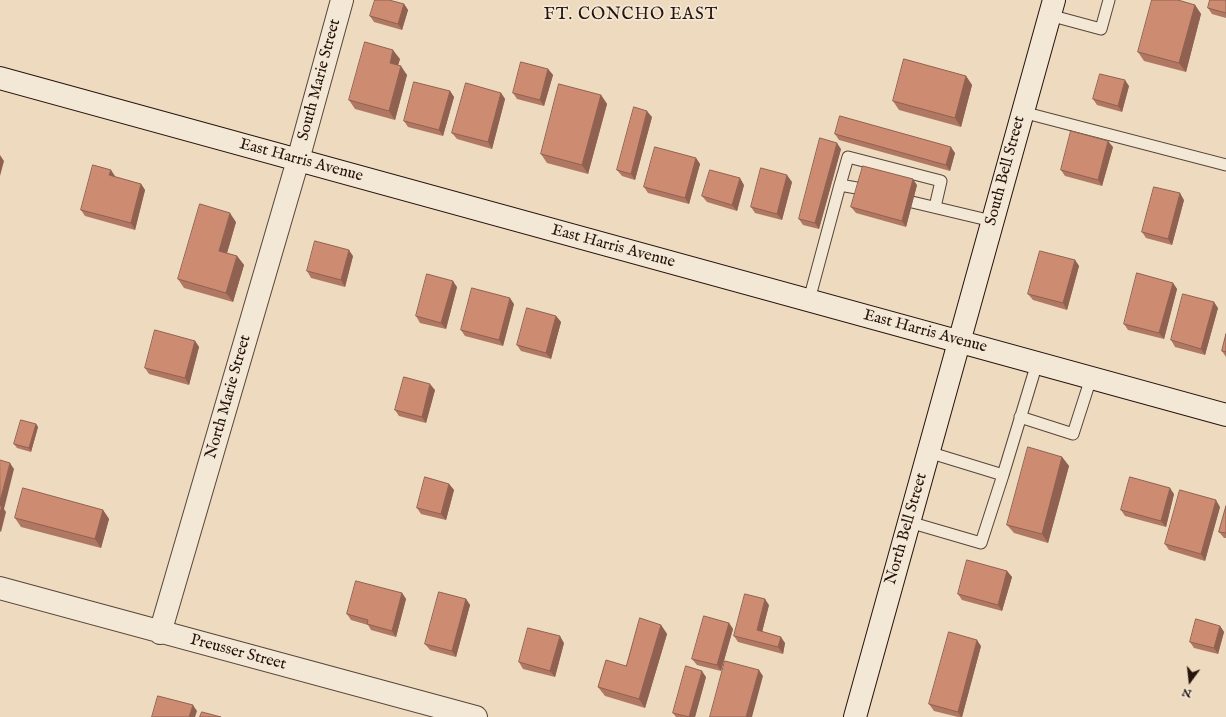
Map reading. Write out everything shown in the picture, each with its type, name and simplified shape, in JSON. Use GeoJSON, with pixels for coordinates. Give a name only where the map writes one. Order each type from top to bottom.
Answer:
{"type":"FeatureCollection","features":[{"type":"Feature","properties":{"kind":"street","name":"South Marie Street"},"geometry":{"type":"LineString","coordinates":[[298,160],[342,0]]}},
{"type":"Feature","properties":{"kind":"street","name":"South Bell Street"},"geometry":{"type":"LineString","coordinates":[[959,342],[1052,8]]}},
{"type":"Feature","properties":{"kind":"street","name":"East Harris Avenue"},"geometry":{"type":"LineString","coordinates":[[0,78],[1226,415]]}},
{"type":"Feature","properties":{"kind":"street","name":"North Marie Street"},"geometry":{"type":"LineString","coordinates":[[160,633],[298,160]]}},
{"type":"Feature","properties":{"kind":"street","name":"North Bell Street"},"geometry":{"type":"LineString","coordinates":[[855,717],[959,342]]}},
{"type":"Feature","properties":{"kind":"street","name":"Preusser Street"},"geometry":{"type":"LineString","coordinates":[[0,588],[160,633],[476,717]]}},
{"type":"Feature","properties":{"kind":"lane"},"geometry":{"type":"LineString","coordinates":[[1052,8],[1101,29],[1109,0]]}},
{"type":"Feature","properties":{"kind":"lane"},"geometry":{"type":"LineString","coordinates":[[1022,112],[1226,165]]}},
{"type":"Feature","properties":{"kind":"lane"},"geometry":{"type":"LineString","coordinates":[[809,300],[848,157],[941,181],[935,207]]}},
{"type":"Feature","properties":{"kind":"lane"},"geometry":{"type":"LineString","coordinates":[[840,185],[862,189]]}},
{"type":"Feature","properties":{"kind":"lane"},"geometry":{"type":"LineString","coordinates":[[912,202],[992,221]]}},
{"type":"Feature","properties":{"kind":"lane"},"geometry":{"type":"LineString","coordinates":[[909,522],[982,543],[1037,363]]}},
{"type":"Feature","properties":{"kind":"lane"},"geometry":{"type":"LineString","coordinates":[[1020,417],[1073,434],[1091,378]]}},
{"type":"Feature","properties":{"kind":"lane"},"geometry":{"type":"LineString","coordinates":[[928,452],[1003,475]]}},
{"type":"Feature","properties":{"kind":"building"},"geometry":{"type":"Polygon","coordinates":[[[375,0],[389,0],[404,4],[398,24],[370,16],[375,0]]]}},
{"type":"Feature","properties":{"kind":"building"},"geometry":{"type":"Polygon","coordinates":[[[1152,0],[1178,0],[1195,5],[1179,63],[1138,52],[1152,0]]]}},
{"type":"Feature","properties":{"kind":"building"},"geometry":{"type":"Polygon","coordinates":[[[1210,0],[1226,0],[1226,13],[1208,8],[1210,0]]]}},
{"type":"Feature","properties":{"kind":"building"},"geometry":{"type":"Polygon","coordinates":[[[365,42],[393,50],[390,63],[401,66],[389,111],[349,100],[365,42]]]}},
{"type":"Feature","properties":{"kind":"building"},"geometry":{"type":"Polygon","coordinates":[[[904,59],[966,76],[955,118],[893,101],[904,59]]]}},
{"type":"Feature","properties":{"kind":"building"},"geometry":{"type":"Polygon","coordinates":[[[521,62],[548,69],[540,100],[513,93],[521,62]]]}},
{"type":"Feature","properties":{"kind":"building"},"geometry":{"type":"Polygon","coordinates":[[[1100,74],[1125,80],[1118,106],[1093,99],[1100,74]]]}},
{"type":"Feature","properties":{"kind":"building"},"geometry":{"type":"Polygon","coordinates":[[[414,82],[450,91],[439,130],[404,121],[414,82]]]}},
{"type":"Feature","properties":{"kind":"building"},"geometry":{"type":"Polygon","coordinates":[[[466,83],[501,93],[488,142],[452,133],[466,83]]]}},
{"type":"Feature","properties":{"kind":"building"},"geometry":{"type":"Polygon","coordinates":[[[559,84],[601,95],[582,165],[541,154],[559,84]]]}},
{"type":"Feature","properties":{"kind":"building"},"geometry":{"type":"Polygon","coordinates":[[[634,107],[647,111],[631,174],[617,170],[634,107]]]}},
{"type":"Feature","properties":{"kind":"building"},"geometry":{"type":"Polygon","coordinates":[[[840,116],[951,147],[946,165],[835,134],[840,116]]]}},
{"type":"Feature","properties":{"kind":"building"},"geometry":{"type":"Polygon","coordinates":[[[1071,131],[1108,141],[1098,180],[1061,170],[1071,131]]]}},
{"type":"Feature","properties":{"kind":"building"},"geometry":{"type":"Polygon","coordinates":[[[820,138],[837,143],[815,223],[799,219],[820,138]]]}},
{"type":"Feature","properties":{"kind":"building"},"geometry":{"type":"Polygon","coordinates":[[[655,147],[696,158],[685,198],[644,187],[655,147]]]}},
{"type":"Feature","properties":{"kind":"building"},"geometry":{"type":"Polygon","coordinates":[[[93,165],[111,170],[109,175],[141,184],[131,223],[81,210],[93,165]]]}},
{"type":"Feature","properties":{"kind":"building"},"geometry":{"type":"Polygon","coordinates":[[[863,166],[913,179],[902,221],[851,207],[863,166]]]}},
{"type":"Feature","properties":{"kind":"building"},"geometry":{"type":"Polygon","coordinates":[[[761,168],[787,175],[777,214],[751,207],[761,168]]]}},
{"type":"Feature","properties":{"kind":"building"},"geometry":{"type":"Polygon","coordinates":[[[710,170],[740,178],[732,205],[702,196],[710,170]]]}},
{"type":"Feature","properties":{"kind":"building"},"geometry":{"type":"Polygon","coordinates":[[[1154,187],[1180,193],[1168,239],[1142,232],[1154,187]]]}},
{"type":"Feature","properties":{"kind":"building"},"geometry":{"type":"Polygon","coordinates":[[[200,204],[230,213],[219,251],[237,256],[226,293],[178,279],[200,204]]]}},
{"type":"Feature","properties":{"kind":"building"},"geometry":{"type":"Polygon","coordinates":[[[315,241],[349,250],[341,280],[307,271],[315,241]]]}},
{"type":"Feature","properties":{"kind":"building"},"geometry":{"type":"Polygon","coordinates":[[[1040,251],[1075,260],[1063,303],[1028,294],[1040,251]]]}},
{"type":"Feature","properties":{"kind":"building"},"geometry":{"type":"Polygon","coordinates":[[[1137,273],[1173,283],[1159,333],[1124,324],[1137,273]]]}},
{"type":"Feature","properties":{"kind":"building"},"geometry":{"type":"Polygon","coordinates":[[[427,274],[453,281],[441,323],[416,316],[427,274]]]}},
{"type":"Feature","properties":{"kind":"building"},"geometry":{"type":"Polygon","coordinates":[[[472,288],[510,298],[499,340],[461,330],[472,288]]]}},
{"type":"Feature","properties":{"kind":"building"},"geometry":{"type":"Polygon","coordinates":[[[1183,294],[1214,302],[1201,349],[1171,340],[1183,294]]]}},
{"type":"Feature","properties":{"kind":"building"},"geometry":{"type":"Polygon","coordinates":[[[527,308],[556,316],[546,353],[517,345],[527,308]]]}},
{"type":"Feature","properties":{"kind":"building"},"geometry":{"type":"Polygon","coordinates":[[[155,330],[195,341],[185,378],[145,368],[155,330]]]}},
{"type":"Feature","properties":{"kind":"building"},"geometry":{"type":"Polygon","coordinates":[[[1226,334],[1226,352],[1222,351],[1226,334]]]}},
{"type":"Feature","properties":{"kind":"building"},"geometry":{"type":"Polygon","coordinates":[[[404,377],[430,384],[422,417],[395,410],[404,377]]]}},
{"type":"Feature","properties":{"kind":"building"},"geometry":{"type":"Polygon","coordinates":[[[21,420],[36,424],[29,448],[14,444],[21,420]]]}},
{"type":"Feature","properties":{"kind":"building"},"geometry":{"type":"Polygon","coordinates":[[[1028,447],[1062,457],[1042,534],[1007,525],[1028,447]]]}},
{"type":"Feature","properties":{"kind":"building"},"geometry":{"type":"Polygon","coordinates":[[[0,460],[10,463],[0,501],[0,460]]]}},
{"type":"Feature","properties":{"kind":"building"},"geometry":{"type":"Polygon","coordinates":[[[425,477],[449,484],[441,514],[417,508],[425,477]]]}},
{"type":"Feature","properties":{"kind":"building"},"geometry":{"type":"Polygon","coordinates":[[[1130,477],[1170,488],[1161,521],[1121,510],[1130,477]]]}},
{"type":"Feature","properties":{"kind":"building"},"geometry":{"type":"Polygon","coordinates":[[[23,488],[103,510],[95,539],[15,518],[23,488]]]}},
{"type":"Feature","properties":{"kind":"building"},"geometry":{"type":"Polygon","coordinates":[[[1180,490],[1216,500],[1201,554],[1165,544],[1180,490]]]}},
{"type":"Feature","properties":{"kind":"building"},"geometry":{"type":"Polygon","coordinates":[[[1226,506],[1226,533],[1219,532],[1226,506]]]}},
{"type":"Feature","properties":{"kind":"building"},"geometry":{"type":"Polygon","coordinates":[[[967,560],[1007,571],[998,605],[958,594],[967,560]]]}},
{"type":"Feature","properties":{"kind":"building"},"geometry":{"type":"Polygon","coordinates":[[[356,581],[402,593],[392,631],[367,624],[368,620],[347,614],[356,581]]]}},
{"type":"Feature","properties":{"kind":"building"},"geometry":{"type":"Polygon","coordinates":[[[439,592],[466,599],[452,651],[425,644],[439,592]]]}},
{"type":"Feature","properties":{"kind":"building"},"geometry":{"type":"Polygon","coordinates":[[[745,594],[765,599],[757,630],[781,637],[778,647],[734,636],[745,594]]]}},
{"type":"Feature","properties":{"kind":"building"},"geometry":{"type":"Polygon","coordinates":[[[704,616],[729,623],[717,665],[692,659],[704,616]]]}},
{"type":"Feature","properties":{"kind":"building"},"geometry":{"type":"Polygon","coordinates":[[[640,618],[661,625],[639,699],[598,687],[606,660],[626,666],[640,618]]]}},
{"type":"Feature","properties":{"kind":"building"},"geometry":{"type":"Polygon","coordinates":[[[1196,619],[1220,626],[1214,648],[1190,642],[1196,619]]]}},
{"type":"Feature","properties":{"kind":"building"},"geometry":{"type":"Polygon","coordinates":[[[528,628],[560,636],[550,671],[519,662],[528,628]]]}},
{"type":"Feature","properties":{"kind":"building"},"geometry":{"type":"Polygon","coordinates":[[[949,632],[977,640],[958,712],[929,704],[949,632]]]}},
{"type":"Feature","properties":{"kind":"building"},"geometry":{"type":"Polygon","coordinates":[[[725,661],[759,670],[746,717],[710,717],[725,661]]]}},
{"type":"Feature","properties":{"kind":"building"},"geometry":{"type":"Polygon","coordinates":[[[686,666],[702,671],[689,717],[673,713],[686,666]]]}},
{"type":"Feature","properties":{"kind":"building"},"geometry":{"type":"Polygon","coordinates":[[[158,696],[193,705],[189,717],[152,717],[158,696]]]}},
{"type":"Feature","properties":{"kind":"building"},"geometry":{"type":"Polygon","coordinates":[[[202,712],[221,717],[200,717],[202,712]]]}},
{"type":"Feature","properties":{"kind":"district","name":"FT. CONCHO EAST"},"geometry":{"type":"Point","coordinates":[631,16]}}]}
